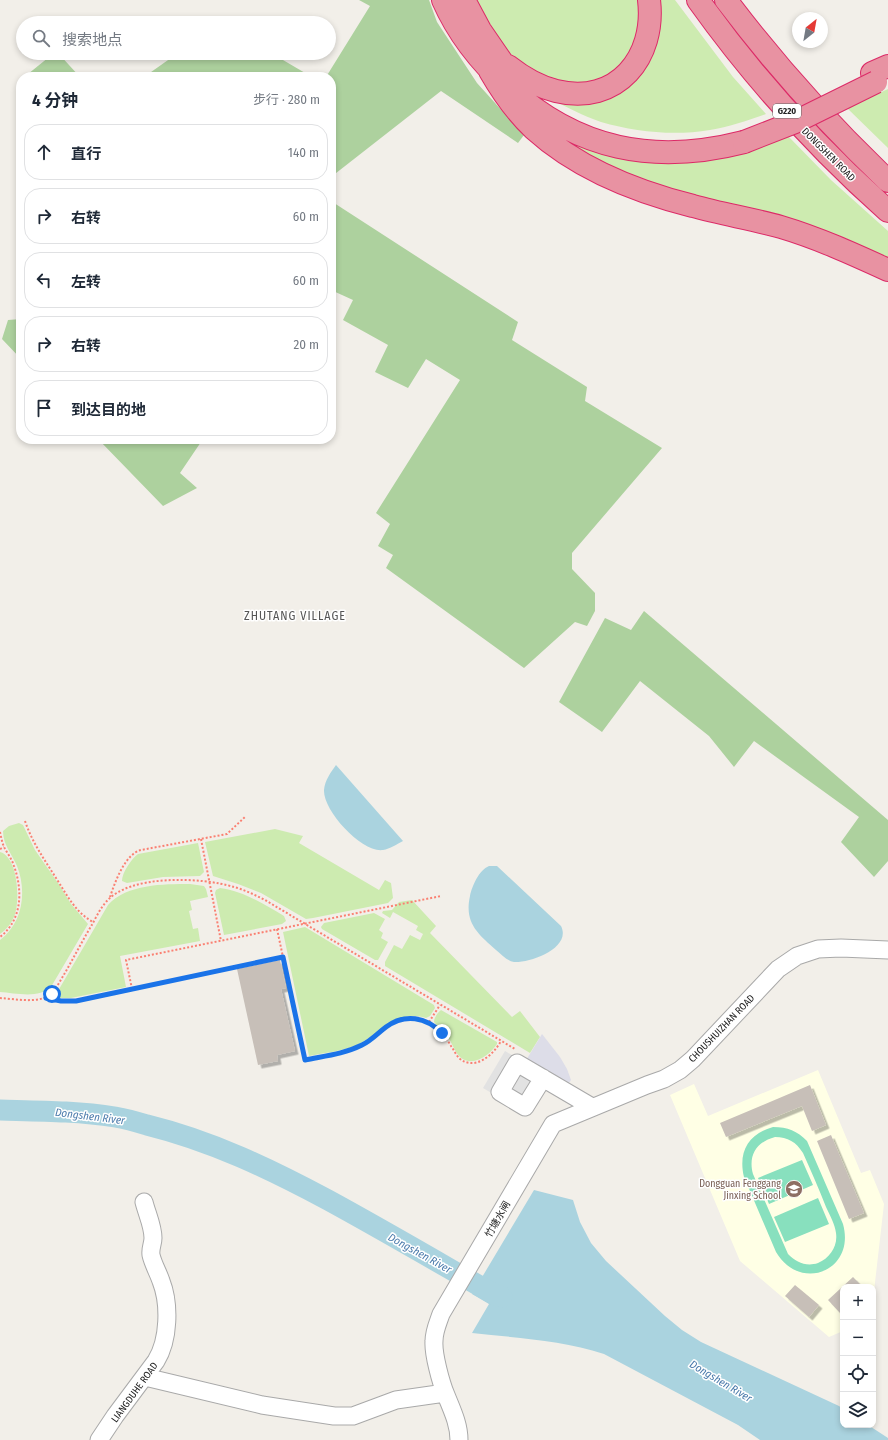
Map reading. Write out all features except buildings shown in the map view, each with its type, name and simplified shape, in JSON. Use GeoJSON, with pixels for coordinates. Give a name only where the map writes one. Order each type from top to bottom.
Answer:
{"type":"FeatureCollection","features":[{"type":"Feature","properties":{"kind":"highway"},"geometry":{"type":"LineString","coordinates":[[443,0],[465,40],[496,66],[519,98],[553,121],[589,139],[627,149],[666,152],[705,150],[742,136],[795,122],[881,75]]}},
{"type":"Feature","properties":{"kind":"highway"},"geometry":{"type":"LineString","coordinates":[[464,0],[480,30],[496,66],[502,91],[511,104],[533,128],[551,143],[598,171],[670,200],[759,222],[804,235],[848,251],[888,270]]}},
{"type":"Feature","properties":{"kind":"highway"},"geometry":{"type":"LineString","coordinates":[[496,66],[556,91],[571,94],[602,90],[616,83],[628,73],[638,61],[648,34],[650,18],[649,0]]}},
{"type":"Feature","properties":{"kind":"highway","name":"DONGSHEN ROAD"},"geometry":{"type":"LineString","coordinates":[[698,0],[779,102],[827,153],[888,211]]}},
{"type":"Feature","properties":{"kind":"highway","name":"G220"},"geometry":{"type":"LineString","coordinates":[[726,0],[744,24],[817,110],[843,138],[888,181]]}},
{"type":"Feature","properties":{"kind":"highway"},"geometry":{"type":"LineString","coordinates":[[744,24],[791,60],[846,122],[888,164]]}},
{"type":"Feature","properties":{"kind":"street","name":"CHOUSHUIZHAN ROAD"},"geometry":{"type":"LineString","coordinates":[[553,1124],[664,1079],[680,1070],[693,1059],[778,969],[797,956],[818,949],[841,948],[888,950]]}},
{"type":"Feature","properties":{"kind":"street"},"geometry":{"type":"LineString","coordinates":[[543,1078],[592,1108]]}},
{"type":"Feature","properties":{"kind":"street","name":"竹塘水闸"},"geometry":{"type":"LineString","coordinates":[[445,1393],[434,1341],[436,1327],[442,1314],[553,1124]]}},
{"type":"Feature","properties":{"kind":"street","name":"LIANGDUHE ROAD"},"geometry":{"type":"LineString","coordinates":[[100,1440],[162,1352],[165,1342],[166,1316],[162,1282],[151,1257],[150,1248],[154,1240],[153,1231],[144,1202]]}},
{"type":"Feature","properties":{"kind":"street"},"geometry":{"type":"LineString","coordinates":[[145,1377],[262,1405],[334,1416],[353,1416],[396,1400],[445,1393],[456,1420],[459,1440]]}},
{"type":"Feature","properties":{"kind":"path"},"geometry":{"type":"LineString","coordinates":[[46,998],[52,994],[93,922],[110,897],[129,857],[134,852],[227,834],[246,816]]}},
{"type":"Feature","properties":{"kind":"path"},"geometry":{"type":"LineString","coordinates":[[24,821],[36,848],[73,905],[81,914],[93,922]]}},
{"type":"Feature","properties":{"kind":"path"},"geometry":{"type":"LineString","coordinates":[[0,832],[4,847],[12,860],[17,873],[20,897],[18,911],[14,921],[9,929],[0,937]]}},
{"type":"Feature","properties":{"kind":"path"},"geometry":{"type":"LineString","coordinates":[[201,839],[221,941]]}},
{"type":"Feature","properties":{"kind":"path"},"geometry":{"type":"LineString","coordinates":[[0,849],[4,847]]}},
{"type":"Feature","properties":{"kind":"path"},"geometry":{"type":"LineString","coordinates":[[110,897],[126,888],[144,884],[178,880],[209,882],[233,887],[265,900],[515,1049]]}},
{"type":"Feature","properties":{"kind":"path"},"geometry":{"type":"LineString","coordinates":[[132,989],[126,960],[441,896]]}},
{"type":"Feature","properties":{"kind":"path"},"geometry":{"type":"LineString","coordinates":[[277,929],[305,1060],[354,1049],[371,1040],[391,1024],[401,1020],[418,1018],[429,1022],[442,1033],[458,1058],[466,1062],[476,1063],[483,1060],[492,1054],[501,1041]]}},
{"type":"Feature","properties":{"kind":"path"},"geometry":{"type":"LineString","coordinates":[[0,998],[33,1000],[46,998],[61,1001],[76,1001],[283,957]]}},
{"type":"Feature","properties":{"kind":"path"},"geometry":{"type":"LineString","coordinates":[[429,1022],[440,1005]]}},
{"type":"Feature","properties":{"kind":"shaded area"},"geometry":{"type":"Polygon","coordinates":[[[542,1034],[560,1057],[567,1069],[571,1080],[566,1087],[525,1062],[542,1034]]]}},
{"type":"Feature","properties":{"kind":"shaded area"},"geometry":{"type":"Polygon","coordinates":[[[505,1051],[549,1077],[527,1114],[483,1088],[505,1051]]]}},
{"type":"Feature","properties":{"kind":"shaded area","name":"Dongguan Fenggang Jinxing School"},"geometry":{"type":"Polygon","coordinates":[[[818,1070],[861,1173],[870,1170],[884,1204],[875,1284],[840,1284],[840,1332],[829,1337],[740,1261],[670,1095],[694,1084],[708,1116],[818,1070]]]}},
{"type":"Feature","properties":{"kind":"green space"},"geometry":{"type":"Polygon","coordinates":[[[359,0],[429,0],[437,22],[477,83],[524,135],[518,143],[441,91],[336,173],[336,72],[329,72],[370,6],[359,0]]]}},
{"type":"Feature","properties":{"kind":"green space"},"geometry":{"type":"Polygon","coordinates":[[[477,0],[641,0],[643,19],[624,66],[594,83],[551,82],[513,57],[495,37],[477,0]]]}},
{"type":"Feature","properties":{"kind":"green space"},"geometry":{"type":"Polygon","coordinates":[[[657,0],[675,0],[733,77],[766,114],[710,130],[669,133],[641,131],[601,122],[551,99],[606,97],[657,0]]]}},
{"type":"Feature","properties":{"kind":"green space"},"geometry":{"type":"Polygon","coordinates":[[[45,60],[64,60],[75,72],[30,72],[45,60]]]}},
{"type":"Feature","properties":{"kind":"green space"},"geometry":{"type":"Polygon","coordinates":[[[168,60],[283,60],[303,72],[151,72],[168,60]]]}},
{"type":"Feature","properties":{"kind":"green space"},"geometry":{"type":"Polygon","coordinates":[[[888,89],[888,148],[847,108],[888,89]]]}},
{"type":"Feature","properties":{"kind":"green space"},"geometry":{"type":"Polygon","coordinates":[[[550,130],[582,145],[788,136],[831,180],[888,231],[888,264],[740,212],[605,167],[550,130]]]}},
{"type":"Feature","properties":{"kind":"green space"},"geometry":{"type":"Polygon","coordinates":[[[336,204],[518,322],[512,340],[587,387],[585,401],[662,448],[572,553],[572,569],[595,593],[595,611],[587,626],[575,622],[524,668],[386,568],[393,555],[378,546],[390,524],[376,513],[460,380],[426,359],[408,388],[375,372],[388,345],[343,320],[353,300],[336,292],[336,204]]]}},
{"type":"Feature","properties":{"kind":"green space"},"geometry":{"type":"Polygon","coordinates":[[[16,319],[16,354],[2,339],[8,320],[16,319]]]}},
{"type":"Feature","properties":{"kind":"green space"},"geometry":{"type":"Polygon","coordinates":[[[103,444],[200,444],[180,473],[197,488],[163,506],[103,444]]]}},
{"type":"Feature","properties":{"kind":"green space"},"geometry":{"type":"Polygon","coordinates":[[[644,611],[888,820],[888,861],[874,877],[841,842],[859,817],[754,741],[734,767],[709,736],[640,681],[602,732],[559,702],[605,618],[631,630],[644,611]]]}},
{"type":"Feature","properties":{"kind":"green space"},"geometry":{"type":"Polygon","coordinates":[[[19,823],[23,825],[35,850],[71,904],[88,924],[51,987],[46,991],[34,994],[0,992],[0,940],[14,925],[21,906],[22,896],[20,876],[17,866],[6,845],[3,831],[9,826],[19,823]]]}},
{"type":"Feature","properties":{"kind":"green space"},"geometry":{"type":"Polygon","coordinates":[[[275,829],[303,836],[299,843],[379,890],[385,880],[391,883],[393,898],[388,903],[306,919],[261,893],[213,876],[205,842],[275,829]]]}},
{"type":"Feature","properties":{"kind":"green space"},"geometry":{"type":"Polygon","coordinates":[[[198,843],[204,872],[200,876],[163,877],[127,883],[122,881],[127,866],[138,854],[198,843]]]}},
{"type":"Feature","properties":{"kind":"green space"},"geometry":{"type":"Polygon","coordinates":[[[0,852],[6,855],[14,870],[17,889],[17,907],[15,914],[7,928],[0,934],[0,852]]]}},
{"type":"Feature","properties":{"kind":"green space"},"geometry":{"type":"Polygon","coordinates":[[[168,884],[190,884],[204,886],[208,897],[190,901],[192,910],[189,911],[193,929],[198,928],[200,941],[120,956],[126,987],[71,998],[60,998],[58,991],[108,905],[116,898],[135,889],[168,884]]]}},
{"type":"Feature","properties":{"kind":"green space"},"geometry":{"type":"Polygon","coordinates":[[[220,888],[237,892],[269,907],[284,916],[286,921],[282,924],[224,935],[215,893],[216,890],[220,888]]]}},
{"type":"Feature","properties":{"kind":"green space"},"geometry":{"type":"Polygon","coordinates":[[[412,900],[436,926],[430,933],[512,1017],[520,1011],[540,1037],[530,1053],[385,966],[385,962],[394,945],[402,949],[410,935],[420,940],[423,934],[416,930],[418,926],[393,912],[390,918],[382,913],[383,911],[392,910],[399,902],[412,900]]]}},
{"type":"Feature","properties":{"kind":"green space"},"geometry":{"type":"Polygon","coordinates":[[[374,913],[385,919],[379,930],[383,933],[381,938],[388,942],[378,960],[375,960],[321,927],[324,923],[374,913]]]}},
{"type":"Feature","properties":{"kind":"green space"},"geometry":{"type":"Polygon","coordinates":[[[305,927],[434,1005],[435,1008],[430,1016],[426,1018],[415,1016],[397,1019],[357,1045],[309,1056],[283,932],[305,927]]]}},
{"type":"Feature","properties":{"kind":"green space"},"geometry":{"type":"Polygon","coordinates":[[[441,1010],[497,1042],[497,1044],[486,1056],[476,1061],[465,1060],[460,1057],[447,1036],[434,1022],[436,1015],[441,1010]]]}},
{"type":"Feature","properties":{"kind":"green space"},"geometry":{"type":"Polygon","coordinates":[[[773,1127],[788,1129],[796,1132],[807,1141],[843,1224],[845,1240],[841,1254],[834,1264],[823,1271],[811,1274],[798,1272],[786,1264],[776,1252],[744,1177],[742,1160],[744,1152],[751,1139],[764,1130],[773,1127]],[[775,1137],[763,1142],[755,1151],[752,1161],[753,1174],[788,1254],[794,1259],[805,1264],[818,1263],[829,1255],[834,1247],[836,1242],[835,1226],[803,1153],[798,1146],[791,1141],[784,1138],[775,1137]]]}},
{"type":"Feature","properties":{"kind":"green space"},"geometry":{"type":"Polygon","coordinates":[[[802,1160],[813,1185],[769,1204],[758,1178],[802,1160]]]}},
{"type":"Feature","properties":{"kind":"green space"},"geometry":{"type":"Polygon","coordinates":[[[818,1198],[829,1224],[785,1242],[774,1217],[818,1198]]]}},
{"type":"Feature","properties":{"kind":"water"},"geometry":{"type":"Polygon","coordinates":[[[336,765],[403,841],[391,848],[383,850],[374,849],[365,845],[345,829],[330,809],[325,799],[325,786],[330,773],[336,765]]]}},
{"type":"Feature","properties":{"kind":"water"},"geometry":{"type":"Polygon","coordinates":[[[489,866],[497,866],[561,926],[563,934],[561,941],[548,953],[530,960],[514,962],[505,958],[478,933],[469,914],[470,896],[476,879],[485,868],[489,866]]]}},
{"type":"Feature","properties":{"kind":"water"},"geometry":{"type":"Polygon","coordinates":[[[534,1190],[573,1200],[580,1222],[591,1243],[606,1261],[682,1330],[701,1342],[839,1406],[840,1428],[873,1428],[888,1438],[888,1440],[760,1440],[738,1425],[604,1354],[588,1349],[556,1343],[472,1333],[489,1304],[472,1294],[534,1190]]]}},
{"type":"Feature","properties":{"kind":"waterway","name":"Dongshen River"},"geometry":{"type":"LineString","coordinates":[[0,1110],[72,1112],[115,1117],[195,1139],[262,1167],[328,1200],[497,1296],[502,1297]]}},
{"type":"Feature","properties":{"kind":"place","name":"Dongguan Fenggang Jinxing School"},"geometry":{"type":"Point","coordinates":[794,1189]}},
{"type":"Feature","properties":{"kind":"district","name":"ZHUTANG VILLAGE"},"geometry":{"type":"Point","coordinates":[295,616]}},
{"type":"Feature","properties":{"kind":"route"},"geometry":{"type":"LineString","coordinates":[[52,994],[46,998],[61,1001],[76,1001],[283,957],[305,1060],[354,1049],[371,1040],[391,1024],[406,1019],[418,1018],[424,1020],[434,1025],[442,1033]]}}]}
